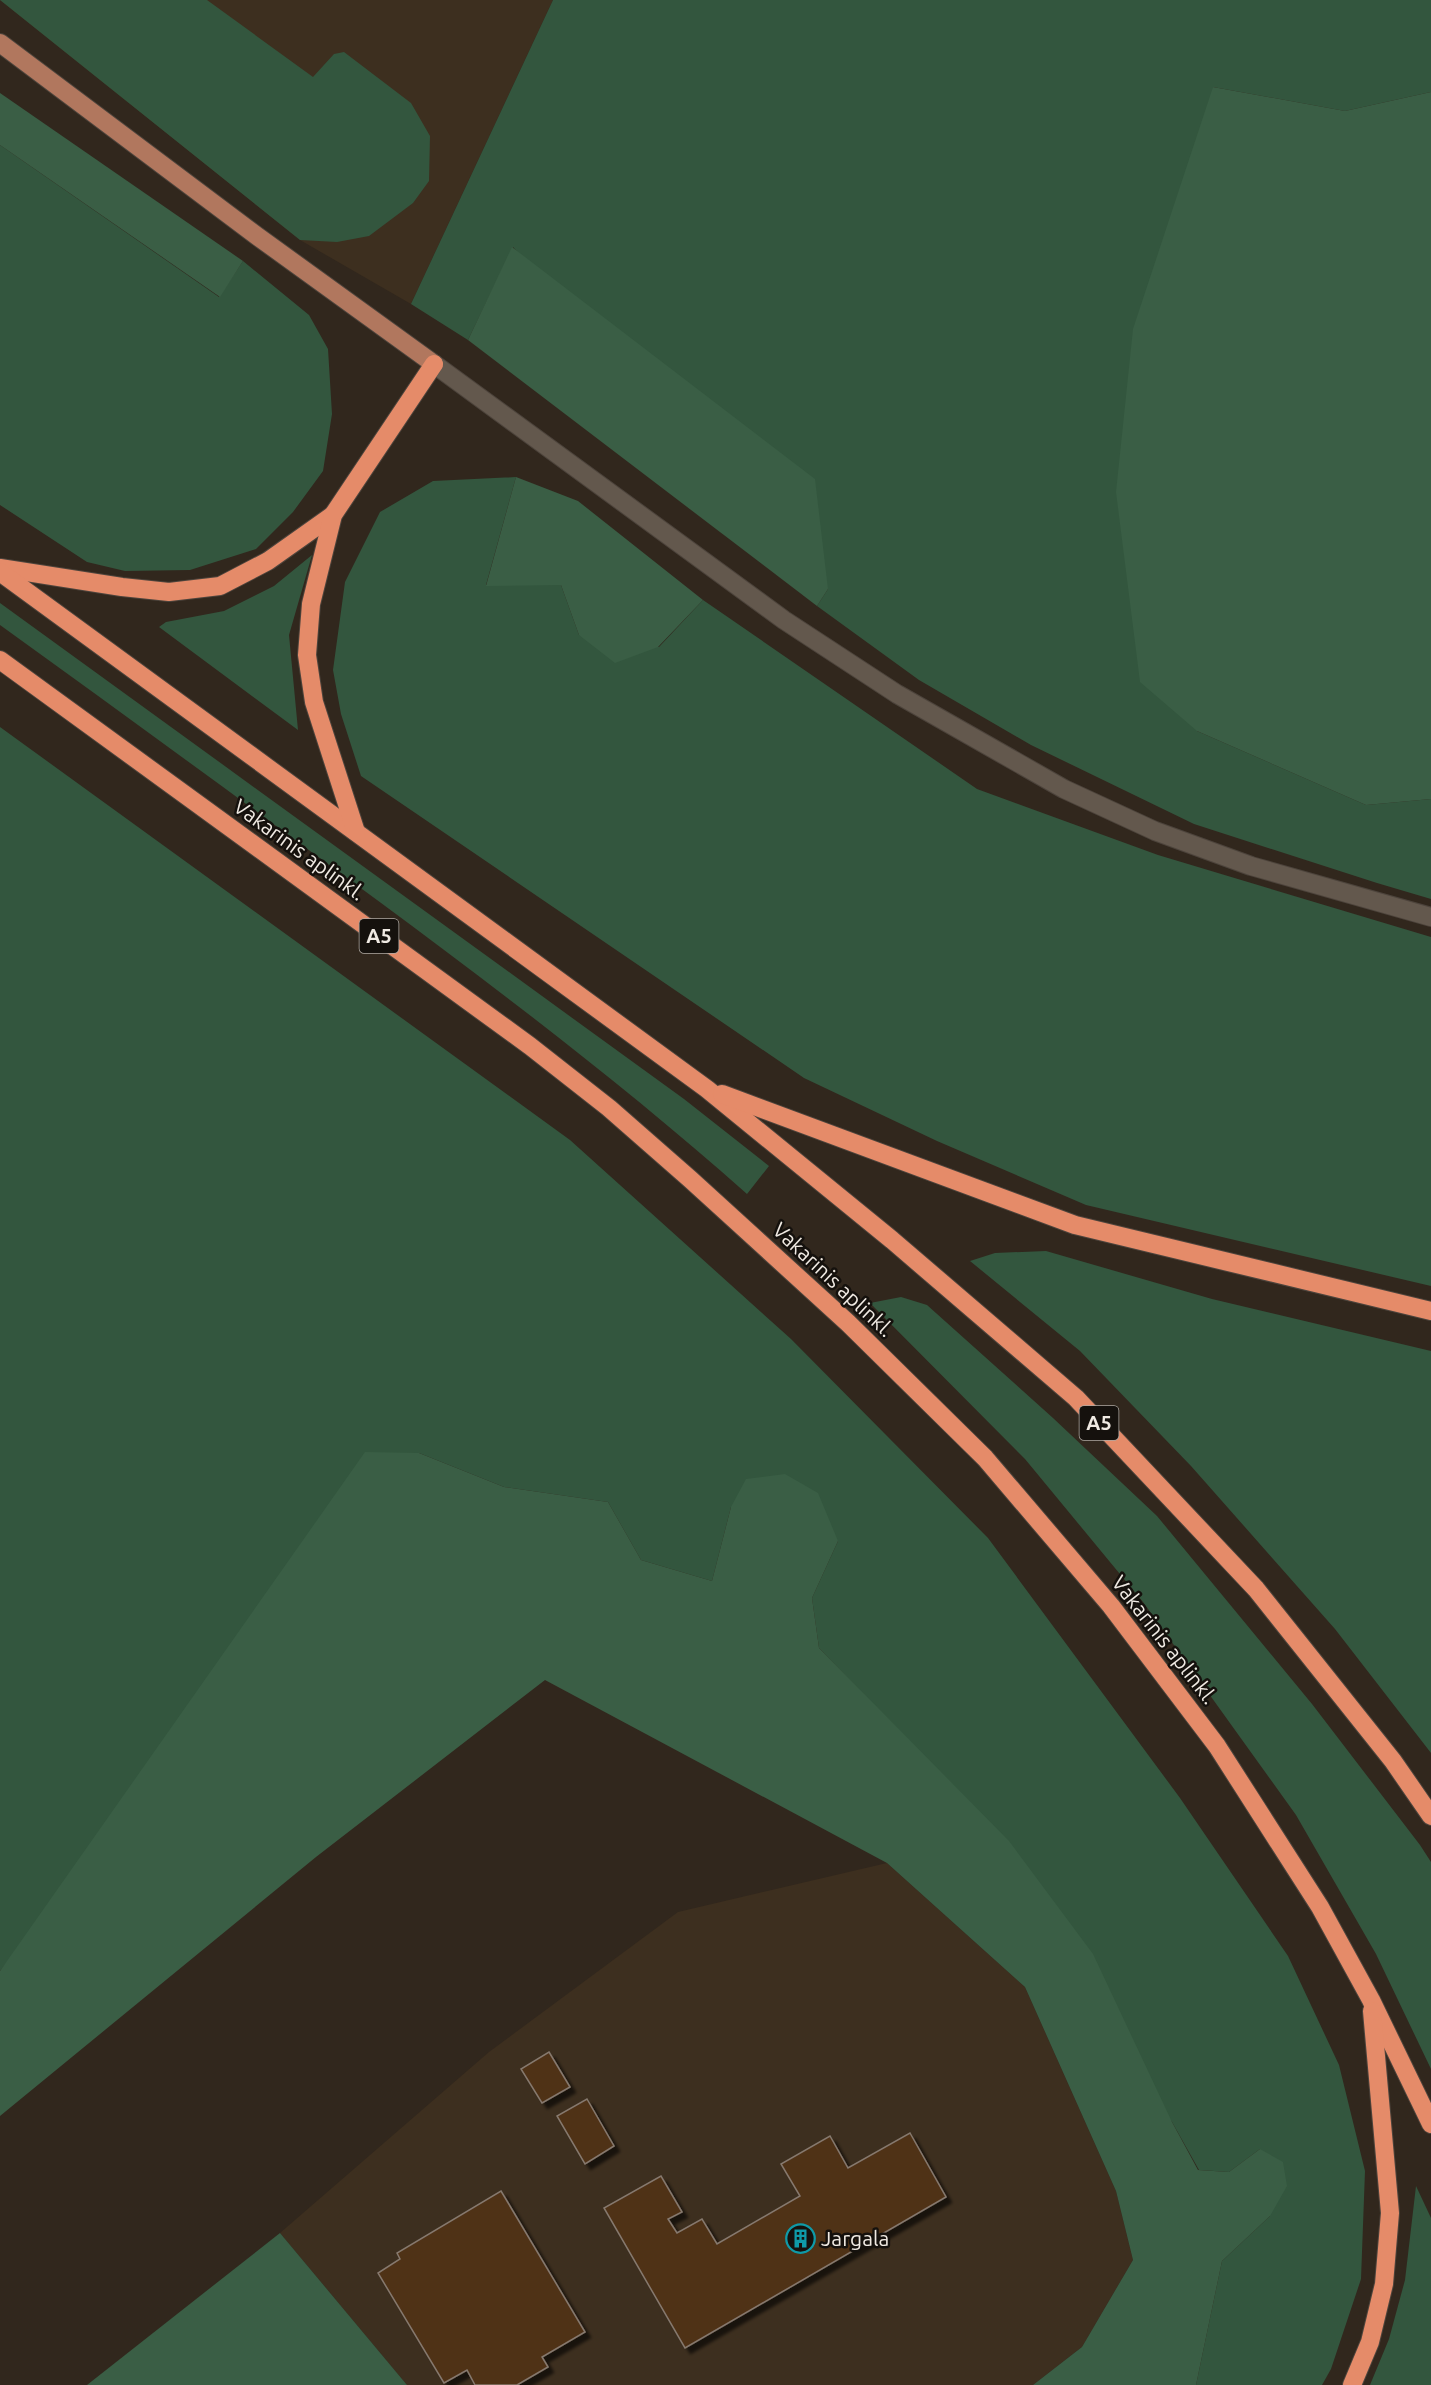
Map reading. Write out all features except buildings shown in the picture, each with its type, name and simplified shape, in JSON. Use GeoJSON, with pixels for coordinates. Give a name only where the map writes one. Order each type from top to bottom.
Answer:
{"type":"FeatureCollection","features":[{"type":"Feature","properties":{"kind":"highway"},"geometry":{"type":"LineString","coordinates":[[356,832],[314,702],[307,655],[311,604],[333,515],[434,364]]}},
{"type":"Feature","properties":{"kind":"highway"},"geometry":{"type":"LineString","coordinates":[[0,568],[122,587],[169,591],[220,586],[268,561],[333,515]]}},
{"type":"Feature","properties":{"kind":"highway","name":"A5"},"geometry":{"type":"LineString","coordinates":[[0,572],[707,1089],[892,1240],[1076,1398],[1256,1588],[1392,1761],[1431,1815]]}},
{"type":"Feature","properties":{"kind":"highway","name":"Vakarinis aplinkl."},"geometry":{"type":"LineString","coordinates":[[0,660],[530,1046],[609,1108],[848,1323],[985,1458],[1111,1606],[1217,1746],[1320,1907],[1371,2001],[1431,2124]]}},
{"type":"Feature","properties":{"kind":"highway"},"geometry":{"type":"LineString","coordinates":[[707,1089],[1075,1225],[1431,1311]]}},
{"type":"Feature","properties":{"kind":"highway"},"geometry":{"type":"LineString","coordinates":[[1352,2385],[1370,2342],[1384,2284],[1389,2213],[1371,2001]]}},
{"type":"Feature","properties":{"kind":"main road"},"geometry":{"type":"LineString","coordinates":[[0,43],[257,236],[434,364]]}},
{"type":"Feature","properties":{"kind":"street"},"geometry":{"type":"LineString","coordinates":[[434,364],[784,620],[897,694],[1064,789],[1155,831],[1251,866],[1431,917]]}},
{"type":"Feature","properties":{"kind":"shaded area"},"geometry":{"type":"Polygon","coordinates":[[[0,0],[553,0],[411,304],[300,240],[0,0]]]}},
{"type":"Feature","properties":{"kind":"shaded area"},"geometry":{"type":"Polygon","coordinates":[[[887,1863],[1025,1987],[1116,2191],[1133,2260],[1082,2347],[1033,2385],[407,2385],[280,2233],[489,2052],[678,1912],[887,1863]]]}},
{"type":"Feature","properties":{"kind":"green space"},"geometry":{"type":"Polygon","coordinates":[[[0,0],[207,0],[313,77],[334,54],[344,52],[411,103],[430,136],[429,181],[413,203],[369,236],[337,242],[300,240],[0,0]]]}},
{"type":"Feature","properties":{"kind":"green space"},"geometry":{"type":"Polygon","coordinates":[[[553,0],[1431,0],[1431,92],[1345,111],[1213,87],[1197,731],[1366,805],[1431,799],[1431,899],[1194,824],[1031,745],[919,680],[817,606],[828,589],[513,247],[468,340],[411,304],[553,0]]]}},
{"type":"Feature","properties":{"kind":"green space"},"geometry":{"type":"Polygon","coordinates":[[[1213,87],[1345,111],[1431,92],[1431,799],[1366,805],[1197,731],[1140,682],[1116,492],[1133,329],[1213,87]]]}},
{"type":"Feature","properties":{"kind":"green space"},"geometry":{"type":"Polygon","coordinates":[[[0,93],[243,261],[220,297],[0,145],[0,93]]]}},
{"type":"Feature","properties":{"kind":"green space"},"geometry":{"type":"Polygon","coordinates":[[[0,145],[219,297],[243,261],[309,315],[328,349],[332,414],[323,471],[293,512],[256,549],[190,570],[125,571],[87,562],[0,505],[0,145]]]}},
{"type":"Feature","properties":{"kind":"green space"},"geometry":{"type":"Polygon","coordinates":[[[512,247],[815,479],[828,589],[817,606],[468,340],[512,247]]]}},
{"type":"Feature","properties":{"kind":"green space"},"geometry":{"type":"Polygon","coordinates":[[[516,477],[486,585],[561,585],[579,635],[659,647],[703,600],[977,789],[1158,855],[1431,937],[1431,1286],[1086,1205],[937,1141],[804,1078],[361,776],[341,714],[333,670],[345,582],[380,512],[433,481],[516,477]]]}},
{"type":"Feature","properties":{"kind":"green space"},"geometry":{"type":"Polygon","coordinates":[[[516,477],[578,501],[703,600],[658,647],[615,663],[579,635],[561,585],[486,586],[516,477]]]}},
{"type":"Feature","properties":{"kind":"green space"},"geometry":{"type":"Polygon","coordinates":[[[312,555],[289,635],[298,730],[159,627],[166,622],[224,611],[274,586],[312,555]]]}},
{"type":"Feature","properties":{"kind":"green space"},"geometry":{"type":"Polygon","coordinates":[[[0,603],[684,1099],[769,1166],[747,1194],[612,1080],[472,971],[0,625],[0,603]]]}},
{"type":"Feature","properties":{"kind":"green space"},"geometry":{"type":"Polygon","coordinates":[[[0,727],[570,1140],[791,1339],[988,1538],[1180,1798],[1288,1956],[1339,2065],[1365,2171],[1361,2279],[1331,2369],[1322,2385],[1196,2385],[1222,2261],[1270,2216],[1260,2149],[1229,2172],[1199,2170],[1172,2122],[876,1707],[819,1648],[812,1598],[838,1541],[731,1507],[712,1581],[641,1560],[608,1502],[504,1487],[419,1453],[0,1971],[0,727]]]}},
{"type":"Feature","properties":{"kind":"green space"},"geometry":{"type":"Polygon","coordinates":[[[1046,1251],[1212,1299],[1431,1351],[1431,1753],[1335,1629],[1191,1466],[1080,1351],[970,1261],[995,1253],[1046,1251]]]}},
{"type":"Feature","properties":{"kind":"green space"},"geometry":{"type":"Polygon","coordinates":[[[901,1297],[927,1305],[1053,1418],[1157,1516],[1312,1704],[1420,1845],[1431,1862],[1431,2069],[1376,1954],[1296,1815],[1143,1602],[1025,1459],[870,1303],[901,1297]]]}},
{"type":"Feature","properties":{"kind":"green space"},"geometry":{"type":"Polygon","coordinates":[[[365,1452],[419,1453],[504,1487],[608,1502],[641,1560],[712,1581],[731,1507],[746,1479],[785,1474],[818,1493],[838,1541],[812,1598],[819,1648],[1009,1841],[1093,1954],[1172,2122],[1198,2170],[1229,2172],[1260,2149],[1283,2162],[1287,2186],[1270,2216],[1222,2261],[1196,2385],[1033,2385],[1082,2347],[1133,2260],[1116,2191],[1025,1987],[887,1863],[545,1680],[316,1857],[0,2116],[0,1971],[365,1452]]]}},
{"type":"Feature","properties":{"kind":"green space"},"geometry":{"type":"Polygon","coordinates":[[[1416,2186],[1431,2218],[1431,2385],[1370,2385],[1389,2339],[1405,2280],[1416,2186]]]}},
{"type":"Feature","properties":{"kind":"green space"},"geometry":{"type":"Polygon","coordinates":[[[280,2233],[407,2385],[87,2385],[280,2233]]]}},
{"type":"Feature","properties":{"kind":"place","name":"Jargala"},"geometry":{"type":"Point","coordinates":[800,2239]}}]}
